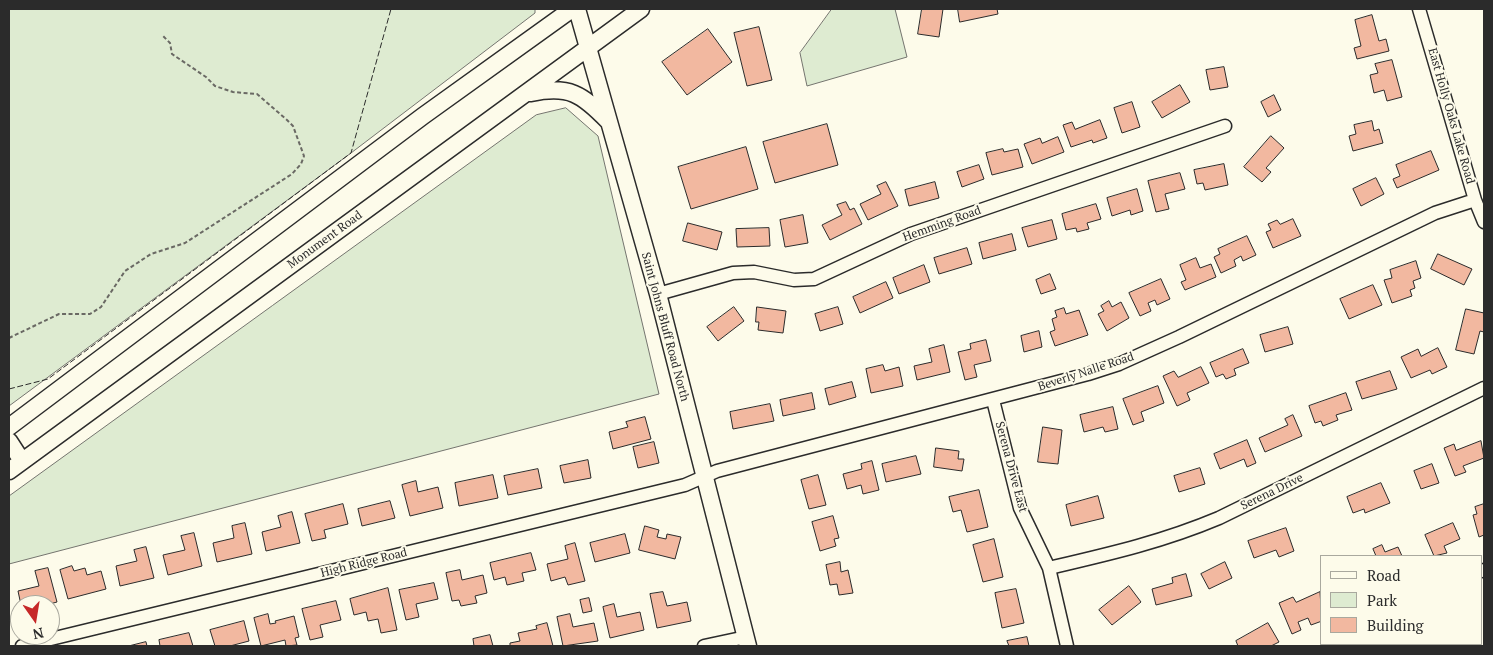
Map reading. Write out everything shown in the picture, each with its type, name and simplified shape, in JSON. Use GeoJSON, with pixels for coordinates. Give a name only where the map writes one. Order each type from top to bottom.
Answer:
{"type":"FeatureCollection","features":[{"type":"Feature","properties":{"kind":"main road"},"geometry":{"type":"LineString","coordinates":[[9,428],[423,116],[572,9]]}},
{"type":"Feature","properties":{"kind":"main road","name":"Saint Johns Bluff Road North"},"geometry":{"type":"LineString","coordinates":[[577,9],[658,294],[747,642]]}},
{"type":"Feature","properties":{"kind":"main road","name":"Monument Road"},"geometry":{"type":"LineString","coordinates":[[9,471],[641,9]]}},
{"type":"Feature","properties":{"kind":"main road"},"geometry":{"type":"LineString","coordinates":[[524,95],[553,88],[567,91],[590,103],[610,123]]}},
{"type":"Feature","properties":{"kind":"main road"},"geometry":{"type":"LineString","coordinates":[[9,441],[22,461]]}},
{"type":"Feature","properties":{"kind":"street","name":"East Holly Oaks Lake Road"},"geometry":{"type":"LineString","coordinates":[[1420,9],[1484,222]]}},
{"type":"Feature","properties":{"kind":"street","name":"Hemming Road"},"geometry":{"type":"LineString","coordinates":[[658,294],[733,272],[754,272],[794,280],[814,279],[911,234],[1225,126]]}},
{"type":"Feature","properties":{"kind":"street","name":"Beverly Nalle Road"},"geometry":{"type":"LineString","coordinates":[[703,475],[993,400],[1119,364],[1435,213],[1476,200]]}},
{"type":"Feature","properties":{"kind":"street","name":"Serena Drive"},"geometry":{"type":"LineString","coordinates":[[1049,568],[1151,544],[1184,533],[1219,518],[1484,388]]}},
{"type":"Feature","properties":{"kind":"street","name":"Serena Drive East"},"geometry":{"type":"LineString","coordinates":[[993,400],[1020,508],[1049,568],[1067,646]]}},
{"type":"Feature","properties":{"kind":"street","name":"High Ridge Road"},"geometry":{"type":"LineString","coordinates":[[22,646],[685,485],[703,475]]}},
{"type":"Feature","properties":{"kind":"street"},"geometry":{"type":"LineString","coordinates":[[704,646],[747,642]]}},
{"type":"Feature","properties":{"kind":"path"},"geometry":{"type":"LineString","coordinates":[[9,338],[59,314],[90,314],[101,307],[124,270],[151,254],[185,244],[292,174],[301,164],[304,156],[302,147],[293,126],[287,120],[257,94],[233,92],[215,86],[172,54],[170,43],[162,35]]}},
{"type":"Feature","properties":{"kind":"green space"},"geometry":{"type":"Polygon","coordinates":[[[9,9],[535,9],[535,13],[351,153],[9,406],[9,9]]]}},
{"type":"Feature","properties":{"kind":"green space"},"geometry":{"type":"Polygon","coordinates":[[[832,9],[895,9],[907,57],[807,86],[800,53],[832,9]]]}},
{"type":"Feature","properties":{"kind":"green space"},"geometry":{"type":"Polygon","coordinates":[[[566,108],[598,136],[659,394],[9,564],[9,496],[536,115],[566,108]]]}},
{"type":"Feature","properties":{"kind":"building"},"geometry":{"type":"Polygon","coordinates":[[[922,9],[943,9],[939,37],[918,34],[922,9]]]}},
{"type":"Feature","properties":{"kind":"building"},"geometry":{"type":"Polygon","coordinates":[[[958,9],[997,9],[998,14],[960,22],[958,9]]]}},
{"type":"Feature","properties":{"kind":"building"},"geometry":{"type":"Polygon","coordinates":[[[1372,15],[1379,41],[1386,39],[1389,51],[1357,59],[1354,48],[1361,46],[1355,20],[1372,15]]]}},
{"type":"Feature","properties":{"kind":"building"},"geometry":{"type":"Polygon","coordinates":[[[759,27],[772,80],[747,86],[734,33],[759,27]]]}},
{"type":"Feature","properties":{"kind":"building"},"geometry":{"type":"Polygon","coordinates":[[[708,29],[732,62],[687,95],[662,62],[708,29]]]}},
{"type":"Feature","properties":{"kind":"building"},"geometry":{"type":"Polygon","coordinates":[[[1392,60],[1402,97],[1387,101],[1384,90],[1374,93],[1370,75],[1378,73],[1375,64],[1392,60]]]}},
{"type":"Feature","properties":{"kind":"building"},"geometry":{"type":"Polygon","coordinates":[[[1224,67],[1228,87],[1210,90],[1206,70],[1224,67]]]}},
{"type":"Feature","properties":{"kind":"building"},"geometry":{"type":"Polygon","coordinates":[[[1180,85],[1190,102],[1162,118],[1152,102],[1180,85]]]}},
{"type":"Feature","properties":{"kind":"building"},"geometry":{"type":"Polygon","coordinates":[[[1274,95],[1281,110],[1268,117],[1261,102],[1274,95]]]}},
{"type":"Feature","properties":{"kind":"building"},"geometry":{"type":"Polygon","coordinates":[[[1132,102],[1140,127],[1122,133],[1114,108],[1132,102]]]}},
{"type":"Feature","properties":{"kind":"building"},"geometry":{"type":"Polygon","coordinates":[[[1100,120],[1107,138],[1093,143],[1092,140],[1071,147],[1063,125],[1072,122],[1075,129],[1100,120]]]}},
{"type":"Feature","properties":{"kind":"building"},"geometry":{"type":"Polygon","coordinates":[[[1372,121],[1374,131],[1379,129],[1383,143],[1353,151],[1349,136],[1356,134],[1354,125],[1372,121]]]}},
{"type":"Feature","properties":{"kind":"building"},"geometry":{"type":"Polygon","coordinates":[[[827,124],[838,165],[775,183],[763,142],[827,124]]]}},
{"type":"Feature","properties":{"kind":"building"},"geometry":{"type":"Polygon","coordinates":[[[1271,136],[1284,148],[1266,168],[1271,172],[1262,182],[1244,167],[1271,136]]]}},
{"type":"Feature","properties":{"kind":"building"},"geometry":{"type":"Polygon","coordinates":[[[1058,137],[1064,152],[1032,164],[1024,144],[1040,138],[1042,143],[1058,137]]]}},
{"type":"Feature","properties":{"kind":"building"},"geometry":{"type":"Polygon","coordinates":[[[746,147],[758,189],[691,209],[678,167],[746,147]]]}},
{"type":"Feature","properties":{"kind":"building"},"geometry":{"type":"Polygon","coordinates":[[[1003,149],[1004,152],[1018,149],[1023,167],[992,175],[986,153],[1003,149]]]}},
{"type":"Feature","properties":{"kind":"building"},"geometry":{"type":"Polygon","coordinates":[[[1431,151],[1439,170],[1397,188],[1393,179],[1400,176],[1396,165],[1431,151]]]}},
{"type":"Feature","properties":{"kind":"building"},"geometry":{"type":"Polygon","coordinates":[[[1224,164],[1228,185],[1205,190],[1203,183],[1197,184],[1194,170],[1224,164]]]}},
{"type":"Feature","properties":{"kind":"building"},"geometry":{"type":"Polygon","coordinates":[[[979,165],[984,179],[962,187],[957,172],[979,165]]]}},
{"type":"Feature","properties":{"kind":"building"},"geometry":{"type":"Polygon","coordinates":[[[1180,173],[1185,189],[1165,194],[1169,209],[1156,212],[1148,181],[1180,173]]]}},
{"type":"Feature","properties":{"kind":"building"},"geometry":{"type":"Polygon","coordinates":[[[1376,178],[1384,194],[1361,206],[1353,189],[1376,178]]]}},
{"type":"Feature","properties":{"kind":"building"},"geometry":{"type":"Polygon","coordinates":[[[886,182],[898,206],[868,220],[860,204],[881,194],[877,186],[886,182]]]}},
{"type":"Feature","properties":{"kind":"building"},"geometry":{"type":"Polygon","coordinates":[[[935,182],[939,198],[909,206],[905,190],[935,182]]]}},
{"type":"Feature","properties":{"kind":"building"},"geometry":{"type":"Polygon","coordinates":[[[1137,189],[1143,211],[1131,215],[1130,210],[1112,216],[1107,198],[1137,189]]]}},
{"type":"Feature","properties":{"kind":"building"},"geometry":{"type":"Polygon","coordinates":[[[846,202],[850,210],[854,208],[862,224],[830,240],[822,225],[842,215],[837,205],[846,202]]]}},
{"type":"Feature","properties":{"kind":"building"},"geometry":{"type":"Polygon","coordinates":[[[1096,204],[1101,219],[1087,223],[1089,229],[1077,232],[1076,228],[1066,230],[1062,214],[1096,204]]]}},
{"type":"Feature","properties":{"kind":"building"},"geometry":{"type":"Polygon","coordinates":[[[803,215],[808,243],[785,247],[780,220],[803,215]]]}},
{"type":"Feature","properties":{"kind":"building"},"geometry":{"type":"Polygon","coordinates":[[[1293,219],[1301,236],[1273,248],[1266,232],[1271,230],[1268,224],[1277,220],[1280,224],[1293,219]]]}},
{"type":"Feature","properties":{"kind":"building"},"geometry":{"type":"Polygon","coordinates":[[[1052,220],[1057,239],[1028,247],[1022,228],[1052,220]]]}},
{"type":"Feature","properties":{"kind":"building"},"geometry":{"type":"Polygon","coordinates":[[[688,223],[722,232],[717,250],[683,241],[688,223]]]}},
{"type":"Feature","properties":{"kind":"building"},"geometry":{"type":"Polygon","coordinates":[[[769,228],[770,246],[737,247],[736,229],[769,228]]]}},
{"type":"Feature","properties":{"kind":"building"},"geometry":{"type":"Polygon","coordinates":[[[1012,234],[1016,250],[983,259],[979,243],[1012,234]]]}},
{"type":"Feature","properties":{"kind":"building"},"geometry":{"type":"Polygon","coordinates":[[[1247,236],[1256,255],[1243,261],[1241,256],[1234,260],[1236,266],[1221,273],[1214,257],[1220,254],[1218,249],[1247,236]]]}},
{"type":"Feature","properties":{"kind":"building"},"geometry":{"type":"Polygon","coordinates":[[[967,248],[972,264],[939,274],[934,258],[967,248]]]}},
{"type":"Feature","properties":{"kind":"building"},"geometry":{"type":"Polygon","coordinates":[[[1438,254],[1472,269],[1464,285],[1431,269],[1438,254]]]}},
{"type":"Feature","properties":{"kind":"building"},"geometry":{"type":"Polygon","coordinates":[[[1196,258],[1200,268],[1211,264],[1216,277],[1185,290],[1181,282],[1186,280],[1180,265],[1196,258]]]}},
{"type":"Feature","properties":{"kind":"building"},"geometry":{"type":"Polygon","coordinates":[[[1416,261],[1421,278],[1413,281],[1415,288],[1410,290],[1412,296],[1392,303],[1384,280],[1392,278],[1390,270],[1416,261]]]}},
{"type":"Feature","properties":{"kind":"building"},"geometry":{"type":"Polygon","coordinates":[[[924,265],[930,282],[899,294],[893,278],[924,265]]]}},
{"type":"Feature","properties":{"kind":"building"},"geometry":{"type":"Polygon","coordinates":[[[1050,274],[1056,289],[1041,294],[1036,280],[1050,274]]]}},
{"type":"Feature","properties":{"kind":"building"},"geometry":{"type":"Polygon","coordinates":[[[1161,279],[1170,299],[1157,305],[1155,300],[1148,303],[1151,311],[1140,316],[1129,293],[1161,279]]]}},
{"type":"Feature","properties":{"kind":"building"},"geometry":{"type":"Polygon","coordinates":[[[886,282],[893,298],[860,313],[853,297],[886,282]]]}},
{"type":"Feature","properties":{"kind":"building"},"geometry":{"type":"Polygon","coordinates":[[[1373,285],[1382,305],[1349,319],[1340,299],[1373,285]]]}},
{"type":"Feature","properties":{"kind":"building"},"geometry":{"type":"Polygon","coordinates":[[[1109,301],[1112,307],[1121,302],[1129,318],[1107,331],[1098,314],[1104,311],[1101,306],[1109,301]]]}},
{"type":"Feature","properties":{"kind":"building"},"geometry":{"type":"Polygon","coordinates":[[[734,307],[744,321],[718,341],[707,327],[734,307]]]}},
{"type":"Feature","properties":{"kind":"building"},"geometry":{"type":"Polygon","coordinates":[[[757,307],[786,311],[783,333],[758,330],[759,322],[756,322],[757,307]]]}},
{"type":"Feature","properties":{"kind":"building"},"geometry":{"type":"Polygon","coordinates":[[[838,307],[843,324],[820,331],[815,314],[838,307]]]}},
{"type":"Feature","properties":{"kind":"building"},"geometry":{"type":"Polygon","coordinates":[[[1064,308],[1066,314],[1079,310],[1088,335],[1055,346],[1050,332],[1055,330],[1052,319],[1057,317],[1055,311],[1064,308]]]}},
{"type":"Feature","properties":{"kind":"building"},"geometry":{"type":"Polygon","coordinates":[[[1466,309],[1484,313],[1484,332],[1480,331],[1474,354],[1456,350],[1466,309]]]}},
{"type":"Feature","properties":{"kind":"building"},"geometry":{"type":"Polygon","coordinates":[[[1288,327],[1293,344],[1265,352],[1260,335],[1288,327]]]}},
{"type":"Feature","properties":{"kind":"building"},"geometry":{"type":"Polygon","coordinates":[[[1039,331],[1042,347],[1024,352],[1021,336],[1039,331]]]}},
{"type":"Feature","properties":{"kind":"building"},"geometry":{"type":"Polygon","coordinates":[[[986,340],[991,361],[974,365],[977,377],[965,380],[958,352],[971,349],[970,344],[986,340]]]}},
{"type":"Feature","properties":{"kind":"building"},"geometry":{"type":"Polygon","coordinates":[[[944,345],[950,372],[917,380],[914,366],[932,362],[929,349],[944,345]]]}},
{"type":"Feature","properties":{"kind":"building"},"geometry":{"type":"Polygon","coordinates":[[[1438,348],[1447,367],[1432,374],[1430,370],[1411,378],[1401,357],[1418,349],[1421,356],[1438,348]]]}},
{"type":"Feature","properties":{"kind":"building"},"geometry":{"type":"Polygon","coordinates":[[[1243,349],[1249,363],[1234,369],[1236,375],[1226,379],[1223,374],[1216,377],[1210,363],[1243,349]]]}},
{"type":"Feature","properties":{"kind":"building"},"geometry":{"type":"Polygon","coordinates":[[[883,365],[885,371],[899,367],[903,386],[871,393],[866,369],[883,365]]]}},
{"type":"Feature","properties":{"kind":"building"},"geometry":{"type":"Polygon","coordinates":[[[1201,367],[1209,383],[1187,393],[1190,400],[1177,406],[1163,376],[1174,371],[1178,377],[1201,367]]]}},
{"type":"Feature","properties":{"kind":"building"},"geometry":{"type":"Polygon","coordinates":[[[1390,371],[1397,389],[1362,399],[1356,382],[1390,371]]]}},
{"type":"Feature","properties":{"kind":"building"},"geometry":{"type":"Polygon","coordinates":[[[852,382],[856,397],[829,405],[825,389],[852,382]]]}},
{"type":"Feature","properties":{"kind":"building"},"geometry":{"type":"Polygon","coordinates":[[[1158,386],[1164,403],[1141,412],[1144,421],[1133,425],[1123,399],[1158,386]]]}},
{"type":"Feature","properties":{"kind":"building"},"geometry":{"type":"Polygon","coordinates":[[[812,393],[815,409],[783,416],[780,400],[812,393]]]}},
{"type":"Feature","properties":{"kind":"building"},"geometry":{"type":"Polygon","coordinates":[[[1346,393],[1352,410],[1336,415],[1338,420],[1323,426],[1321,421],[1315,423],[1309,406],[1346,393]]]}},
{"type":"Feature","properties":{"kind":"building"},"geometry":{"type":"Polygon","coordinates":[[[770,404],[774,421],[733,429],[730,412],[770,404]]]}},
{"type":"Feature","properties":{"kind":"building"},"geometry":{"type":"Polygon","coordinates":[[[1113,407],[1118,429],[1105,432],[1103,427],[1084,432],[1080,415],[1113,407]]]}},
{"type":"Feature","properties":{"kind":"building"},"geometry":{"type":"Polygon","coordinates":[[[1293,415],[1302,436],[1265,452],[1259,438],[1288,425],[1285,419],[1293,415]]]}},
{"type":"Feature","properties":{"kind":"building"},"geometry":{"type":"Polygon","coordinates":[[[645,417],[651,439],[613,449],[609,432],[628,427],[626,422],[645,417]]]}},
{"type":"Feature","properties":{"kind":"building"},"geometry":{"type":"Polygon","coordinates":[[[1043,427],[1062,430],[1058,464],[1038,462],[1043,427]]]}},
{"type":"Feature","properties":{"kind":"building"},"geometry":{"type":"Polygon","coordinates":[[[1247,440],[1256,463],[1247,467],[1244,459],[1220,469],[1214,454],[1247,440]]]}},
{"type":"Feature","properties":{"kind":"building"},"geometry":{"type":"Polygon","coordinates":[[[1481,441],[1484,458],[1463,466],[1466,472],[1455,476],[1444,448],[1454,444],[1456,450],[1481,441]]]}},
{"type":"Feature","properties":{"kind":"building"},"geometry":{"type":"Polygon","coordinates":[[[654,442],[659,463],[638,468],[633,447],[654,442]]]}},
{"type":"Feature","properties":{"kind":"building"},"geometry":{"type":"Polygon","coordinates":[[[936,448],[959,451],[958,459],[964,459],[962,471],[934,467],[936,448]]]}},
{"type":"Feature","properties":{"kind":"building"},"geometry":{"type":"Polygon","coordinates":[[[916,456],[921,474],[886,482],[882,464],[916,456]]]}},
{"type":"Feature","properties":{"kind":"building"},"geometry":{"type":"Polygon","coordinates":[[[588,460],[591,478],[564,483],[560,466],[588,460]]]}},
{"type":"Feature","properties":{"kind":"building"},"geometry":{"type":"Polygon","coordinates":[[[872,461],[879,490],[863,494],[861,485],[847,489],[843,474],[862,469],[861,464],[872,461]]]}},
{"type":"Feature","properties":{"kind":"building"},"geometry":{"type":"Polygon","coordinates":[[[1432,464],[1439,483],[1421,489],[1414,471],[1432,464]]]}},
{"type":"Feature","properties":{"kind":"building"},"geometry":{"type":"Polygon","coordinates":[[[1200,468],[1205,484],[1179,492],[1174,476],[1200,468]]]}},
{"type":"Feature","properties":{"kind":"building"},"geometry":{"type":"Polygon","coordinates":[[[538,469],[542,488],[508,495],[504,476],[538,469]]]}},
{"type":"Feature","properties":{"kind":"building"},"geometry":{"type":"Polygon","coordinates":[[[493,475],[498,498],[459,506],[455,483],[493,475]]]}},
{"type":"Feature","properties":{"kind":"building"},"geometry":{"type":"Polygon","coordinates":[[[818,475],[826,505],[809,509],[801,480],[818,475]]]}},
{"type":"Feature","properties":{"kind":"building"},"geometry":{"type":"Polygon","coordinates":[[[416,481],[418,492],[438,487],[443,508],[410,516],[402,485],[416,481]]]}},
{"type":"Feature","properties":{"kind":"building"},"geometry":{"type":"Polygon","coordinates":[[[1381,483],[1390,503],[1365,513],[1364,509],[1353,513],[1347,497],[1381,483]]]}},
{"type":"Feature","properties":{"kind":"building"},"geometry":{"type":"Polygon","coordinates":[[[979,490],[988,527],[967,532],[961,510],[953,512],[949,497],[979,490]]]}},
{"type":"Feature","properties":{"kind":"building"},"geometry":{"type":"Polygon","coordinates":[[[1098,496],[1104,518],[1071,526],[1066,505],[1098,496]]]}},
{"type":"Feature","properties":{"kind":"building"},"geometry":{"type":"Polygon","coordinates":[[[390,501],[395,518],[362,526],[358,509],[390,501]]]}},
{"type":"Feature","properties":{"kind":"building"},"geometry":{"type":"Polygon","coordinates":[[[343,504],[348,524],[324,530],[326,538],[312,541],[305,514],[343,504]]]}},
{"type":"Feature","properties":{"kind":"building"},"geometry":{"type":"Polygon","coordinates":[[[1484,504],[1484,535],[1479,537],[1473,515],[1477,514],[1475,507],[1484,504]]]}},
{"type":"Feature","properties":{"kind":"building"},"geometry":{"type":"Polygon","coordinates":[[[292,512],[300,543],[266,551],[262,532],[281,527],[278,516],[292,512]]]}},
{"type":"Feature","properties":{"kind":"building"},"geometry":{"type":"Polygon","coordinates":[[[833,516],[839,538],[834,539],[836,546],[820,551],[812,522],[833,516]]]}},
{"type":"Feature","properties":{"kind":"building"},"geometry":{"type":"Polygon","coordinates":[[[245,523],[252,554],[217,562],[213,543],[234,538],[232,526],[245,523]]]}},
{"type":"Feature","properties":{"kind":"building"},"geometry":{"type":"Polygon","coordinates":[[[1453,523],[1460,539],[1444,546],[1447,553],[1434,555],[1425,535],[1453,523]]]}},
{"type":"Feature","properties":{"kind":"building"},"geometry":{"type":"Polygon","coordinates":[[[645,526],[659,530],[657,537],[666,539],[667,534],[681,537],[675,559],[639,550],[645,526]]]}},
{"type":"Feature","properties":{"kind":"building"},"geometry":{"type":"Polygon","coordinates":[[[1286,528],[1294,551],[1279,557],[1276,550],[1254,558],[1248,541],[1286,528]]]}},
{"type":"Feature","properties":{"kind":"building"},"geometry":{"type":"Polygon","coordinates":[[[194,533],[202,566],[168,575],[163,555],[185,550],[181,536],[194,533]]]}},
{"type":"Feature","properties":{"kind":"building"},"geometry":{"type":"Polygon","coordinates":[[[625,534],[630,553],[595,562],[590,543],[625,534]]]}},
{"type":"Feature","properties":{"kind":"building"},"geometry":{"type":"Polygon","coordinates":[[[994,539],[1003,577],[983,582],[973,545],[994,539]]]}},
{"type":"Feature","properties":{"kind":"building"},"geometry":{"type":"Polygon","coordinates":[[[575,543],[585,581],[568,585],[565,577],[551,581],[547,564],[568,559],[565,546],[575,543]]]}},
{"type":"Feature","properties":{"kind":"building"},"geometry":{"type":"Polygon","coordinates":[[[1382,545],[1385,552],[1398,547],[1402,555],[1376,555],[1373,549],[1382,545]]]}},
{"type":"Feature","properties":{"kind":"building"},"geometry":{"type":"Polygon","coordinates":[[[146,547],[154,578],[120,586],[116,566],[137,561],[134,550],[146,547]]]}},
{"type":"Feature","properties":{"kind":"building"},"geometry":{"type":"Polygon","coordinates":[[[531,553],[536,570],[522,573],[524,581],[507,585],[505,577],[494,580],[490,563],[531,553]]]}},
{"type":"Feature","properties":{"kind":"building"},"geometry":{"type":"Polygon","coordinates":[[[840,562],[841,572],[848,570],[853,593],[839,595],[837,584],[830,585],[826,565],[840,562]]]}},
{"type":"Feature","properties":{"kind":"building"},"geometry":{"type":"Polygon","coordinates":[[[1225,562],[1232,578],[1209,589],[1201,574],[1225,562]]]}},
{"type":"Feature","properties":{"kind":"building"},"geometry":{"type":"Polygon","coordinates":[[[72,566],[74,571],[85,568],[87,575],[101,571],[106,589],[68,599],[60,570],[72,566]]]}},
{"type":"Feature","properties":{"kind":"building"},"geometry":{"type":"Polygon","coordinates":[[[48,568],[55,595],[19,595],[18,591],[39,586],[35,571],[48,568]]]}},
{"type":"Feature","properties":{"kind":"building"},"geometry":{"type":"Polygon","coordinates":[[[460,570],[462,580],[483,575],[487,593],[475,596],[477,603],[461,606],[459,600],[452,601],[446,573],[460,570]]]}},
{"type":"Feature","properties":{"kind":"building"},"geometry":{"type":"Polygon","coordinates":[[[1186,574],[1192,596],[1156,605],[1152,589],[1173,583],[1172,578],[1186,574]]]}},
{"type":"Feature","properties":{"kind":"building"},"geometry":{"type":"Polygon","coordinates":[[[434,583],[438,599],[416,604],[419,617],[406,620],[399,590],[434,583]]]}},
{"type":"Feature","properties":{"kind":"building"},"geometry":{"type":"Polygon","coordinates":[[[1129,586],[1141,602],[1112,625],[1099,610],[1129,586]]]}},
{"type":"Feature","properties":{"kind":"building"},"geometry":{"type":"Polygon","coordinates":[[[388,588],[397,630],[381,633],[378,619],[368,621],[366,612],[354,615],[350,599],[388,588]]]}},
{"type":"Feature","properties":{"kind":"building"},"geometry":{"type":"Polygon","coordinates":[[[1016,589],[1024,623],[1002,628],[995,593],[1016,589]]]}},
{"type":"Feature","properties":{"kind":"building"},"geometry":{"type":"Polygon","coordinates":[[[663,592],[667,606],[687,602],[691,621],[657,628],[650,594],[663,592]]]}},
{"type":"Feature","properties":{"kind":"building"},"geometry":{"type":"Polygon","coordinates":[[[1320,592],[1320,622],[1311,625],[1308,618],[1298,622],[1301,630],[1292,634],[1279,603],[1293,597],[1296,602],[1320,592]]]}},
{"type":"Feature","properties":{"kind":"building"},"geometry":{"type":"Polygon","coordinates":[[[589,598],[592,611],[583,613],[580,600],[589,598]]]}},
{"type":"Feature","properties":{"kind":"building"},"geometry":{"type":"Polygon","coordinates":[[[336,601],[341,620],[320,625],[323,637],[310,640],[302,609],[336,601]]]}},
{"type":"Feature","properties":{"kind":"building"},"geometry":{"type":"Polygon","coordinates":[[[614,604],[617,617],[640,612],[644,630],[610,638],[603,607],[614,604]]]}},
{"type":"Feature","properties":{"kind":"building"},"geometry":{"type":"Polygon","coordinates":[[[268,614],[270,624],[294,616],[299,637],[295,638],[297,645],[286,646],[285,640],[261,646],[254,618],[268,614]]]}},
{"type":"Feature","properties":{"kind":"building"},"geometry":{"type":"Polygon","coordinates":[[[570,614],[573,627],[594,623],[598,641],[563,646],[557,617],[570,614]]]}},
{"type":"Feature","properties":{"kind":"building"},"geometry":{"type":"Polygon","coordinates":[[[244,621],[249,641],[230,646],[215,646],[210,630],[244,621]]]}},
{"type":"Feature","properties":{"kind":"building"},"geometry":{"type":"Polygon","coordinates":[[[547,623],[553,646],[510,646],[510,643],[520,641],[518,633],[537,629],[536,626],[547,623]]]}},
{"type":"Feature","properties":{"kind":"building"},"geometry":{"type":"Polygon","coordinates":[[[1268,623],[1279,642],[1271,646],[1238,646],[1236,641],[1268,623]]]}},
{"type":"Feature","properties":{"kind":"building"},"geometry":{"type":"Polygon","coordinates":[[[189,633],[193,646],[160,646],[159,640],[189,633]]]}},
{"type":"Feature","properties":{"kind":"building"},"geometry":{"type":"Polygon","coordinates":[[[490,635],[493,646],[474,646],[473,639],[490,635]]]}},
{"type":"Feature","properties":{"kind":"building"},"geometry":{"type":"Polygon","coordinates":[[[1027,637],[1029,646],[1009,646],[1007,641],[1027,637]]]}},
{"type":"Feature","properties":{"kind":"building"},"geometry":{"type":"Polygon","coordinates":[[[146,642],[147,646],[129,646],[146,642]]]}},
{"type":"Feature","properties":{"kind":"fence"},"geometry":{"type":"LineString","coordinates":[[9,389],[48,379],[351,153],[391,9]]}}]}
